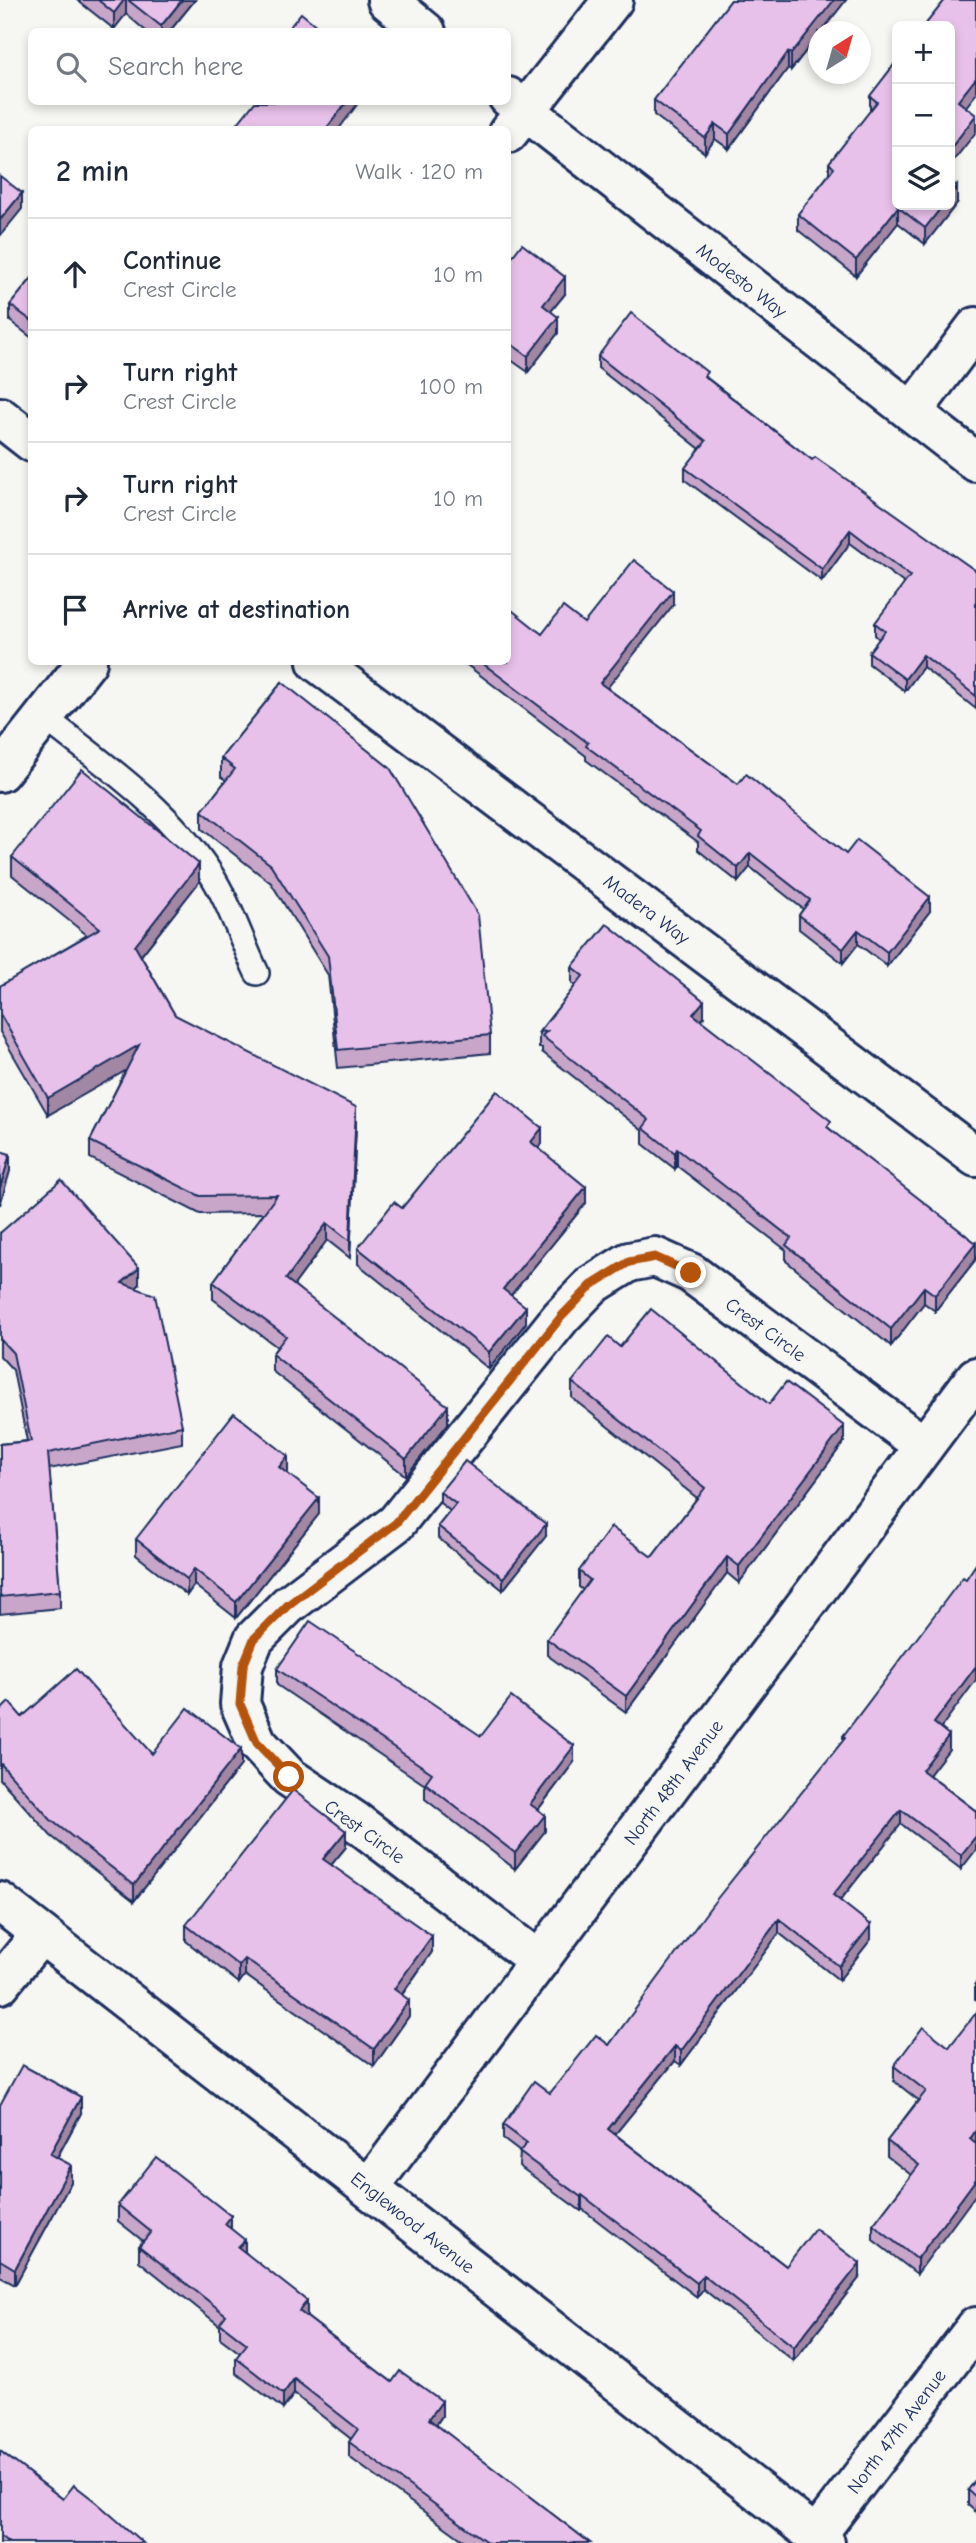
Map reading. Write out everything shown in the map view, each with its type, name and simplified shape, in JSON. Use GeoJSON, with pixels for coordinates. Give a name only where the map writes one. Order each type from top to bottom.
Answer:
{"type":"FeatureCollection","features":[{"type":"Feature","properties":{"kind":"street"},"geometry":{"type":"LineString","coordinates":[[387,0],[421,28]]}},
{"type":"Feature","properties":{"kind":"street"},"geometry":{"type":"LineString","coordinates":[[513,114],[613,0]]}},
{"type":"Feature","properties":{"kind":"street","name":"Modesto Way"},"geometry":{"type":"LineString","coordinates":[[513,114],[976,462]]}},
{"type":"Feature","properties":{"kind":"street"},"geometry":{"type":"LineString","coordinates":[[912,412],[976,327]]}},
{"type":"Feature","properties":{"kind":"street"},"geometry":{"type":"LineString","coordinates":[[0,417],[28,439]]}},
{"type":"Feature","properties":{"kind":"street"},"geometry":{"type":"LineString","coordinates":[[0,772],[85,665]]}},
{"type":"Feature","properties":{"kind":"street","name":"Madera Way"},"geometry":{"type":"LineString","coordinates":[[321,665],[976,1157]]}},
{"type":"Feature","properties":{"kind":"street","name":"Crest Circle"},"geometry":{"type":"LineString","coordinates":[[539,1961],[355,1821],[289,1777],[257,1743],[240,1704],[243,1666],[254,1639],[288,1605],[396,1523],[561,1317],[592,1285],[629,1262],[655,1257],[691,1273],[924,1446]]}},
{"type":"Feature","properties":{"kind":"street","name":"North 48th Avenue"},"geometry":{"type":"LineString","coordinates":[[369,2188],[976,1377]]}},
{"type":"Feature","properties":{"kind":"street","name":"Englewood Avenue"},"geometry":{"type":"LineString","coordinates":[[0,1902],[820,2540]]}},
{"type":"Feature","properties":{"kind":"street"},"geometry":{"type":"LineString","coordinates":[[0,1984],[41,1934]]}},
{"type":"Feature","properties":{"kind":"street","name":"North 47th Avenue"},"geometry":{"type":"LineString","coordinates":[[820,2540],[976,2327]]}},
{"type":"Feature","properties":{"kind":"lane"},"geometry":{"type":"LineString","coordinates":[[44,717],[145,797],[177,830],[210,872],[257,974]]}},
{"type":"Feature","properties":{"kind":"building"},"geometry":{"type":"Polygon","coordinates":[[[98,0],[124,0],[114,13],[98,0]]]}},
{"type":"Feature","properties":{"kind":"building"},"geometry":{"type":"Polygon","coordinates":[[[128,0],[182,0],[161,26],[128,0]]]}},
{"type":"Feature","properties":{"kind":"building"},"geometry":{"type":"Polygon","coordinates":[[[731,0],[834,0],[817,21],[808,21],[808,33],[791,54],[788,52],[729,134],[715,124],[705,138],[654,100],[731,0]]]}},
{"type":"Feature","properties":{"kind":"building"},"geometry":{"type":"Polygon","coordinates":[[[945,0],[976,0],[976,78],[958,101],[976,115],[955,142],[955,21],[928,21],[945,0]]]}},
{"type":"Feature","properties":{"kind":"building"},"geometry":{"type":"Polygon","coordinates":[[[301,13],[319,28],[289,28],[301,13]]]}},
{"type":"Feature","properties":{"kind":"building"},"geometry":{"type":"Polygon","coordinates":[[[892,67],[892,210],[896,210],[856,260],[798,214],[834,168],[829,163],[877,102],[870,96],[892,67]]]}},
{"type":"Feature","properties":{"kind":"building"},"geometry":{"type":"Polygon","coordinates":[[[253,105],[345,105],[328,126],[236,126],[253,105]]]}},
{"type":"Feature","properties":{"kind":"building"},"geometry":{"type":"Polygon","coordinates":[[[0,176],[22,193],[0,220],[0,176]]]}},
{"type":"Feature","properties":{"kind":"building"},"geometry":{"type":"Polygon","coordinates":[[[902,210],[939,210],[925,228],[902,210]]]}},
{"type":"Feature","properties":{"kind":"building"},"geometry":{"type":"Polygon","coordinates":[[[522,244],[565,277],[543,305],[558,317],[528,356],[511,344],[511,258],[522,244]]]}},
{"type":"Feature","properties":{"kind":"building"},"geometry":{"type":"Polygon","coordinates":[[[28,283],[28,318],[10,305],[28,283]]]}},
{"type":"Feature","properties":{"kind":"building"},"geometry":{"type":"Polygon","coordinates":[[[631,313],[707,372],[704,376],[812,460],[815,457],[976,571],[976,696],[923,655],[905,679],[869,652],[885,631],[875,623],[910,576],[850,530],[822,569],[685,468],[706,441],[598,356],[631,313]]]}},
{"type":"Feature","properties":{"kind":"building"},"geometry":{"type":"Polygon","coordinates":[[[634,560],[673,591],[600,683],[738,784],[746,774],[846,854],[857,840],[930,897],[887,952],[858,930],[843,949],[799,915],[810,900],[750,853],[738,868],[698,836],[701,831],[586,746],[588,743],[485,665],[511,665],[511,609],[542,634],[563,607],[584,623],[634,560]]]}},
{"type":"Feature","properties":{"kind":"building"},"geometry":{"type":"Polygon","coordinates":[[[282,682],[390,768],[478,915],[490,1035],[338,1050],[328,956],[271,865],[202,811],[235,769],[221,758],[282,682]]]}},
{"type":"Feature","properties":{"kind":"building"},"geometry":{"type":"Polygon","coordinates":[[[82,769],[199,864],[135,946],[175,1015],[356,1107],[350,1241],[327,1223],[286,1279],[448,1406],[406,1459],[272,1354],[286,1336],[213,1282],[277,1195],[200,1196],[90,1141],[139,1045],[48,1098],[0,1014],[0,986],[100,928],[12,857],[82,769]]]}},
{"type":"Feature","properties":{"kind":"building"},"geometry":{"type":"Polygon","coordinates":[[[607,924],[704,1001],[693,1014],[831,1121],[827,1127],[976,1243],[935,1295],[924,1287],[891,1329],[786,1245],[791,1238],[677,1149],[675,1153],[643,1128],[649,1120],[542,1036],[547,1031],[539,1032],[583,976],[572,967],[607,924]]]}},
{"type":"Feature","properties":{"kind":"building"},"geometry":{"type":"Polygon","coordinates":[[[497,1091],[542,1128],[531,1142],[586,1187],[503,1289],[526,1307],[489,1352],[358,1248],[394,1202],[402,1208],[497,1091]]]}},
{"type":"Feature","properties":{"kind":"building"},"geometry":{"type":"Polygon","coordinates":[[[0,1151],[10,1154],[0,1188],[0,1151]]]}},
{"type":"Feature","properties":{"kind":"building"},"geometry":{"type":"Polygon","coordinates":[[[61,1180],[139,1268],[122,1283],[155,1295],[182,1426],[48,1453],[60,1591],[0,1597],[0,1444],[31,1441],[13,1353],[0,1339],[0,1233],[61,1180]]]}},
{"type":"Feature","properties":{"kind":"building"},"geometry":{"type":"Polygon","coordinates":[[[651,1309],[769,1404],[786,1382],[844,1426],[739,1566],[727,1557],[626,1696],[547,1639],[590,1580],[579,1571],[611,1527],[652,1557],[705,1488],[572,1382],[608,1337],[620,1347],[651,1309]]]}},
{"type":"Feature","properties":{"kind":"building"},"geometry":{"type":"Polygon","coordinates":[[[234,1413],[288,1456],[279,1467],[319,1498],[236,1602],[194,1569],[187,1579],[136,1539],[234,1413]]]}},
{"type":"Feature","properties":{"kind":"building"},"geometry":{"type":"Polygon","coordinates":[[[465,1461],[546,1524],[503,1578],[438,1526],[456,1504],[440,1492],[465,1461]]]}},
{"type":"Feature","properties":{"kind":"building"},"geometry":{"type":"Polygon","coordinates":[[[976,1564],[976,1666],[934,1723],[949,1735],[922,1770],[976,1811],[976,1836],[961,1855],[901,1810],[833,1895],[871,1925],[839,1966],[779,1919],[681,2051],[675,2046],[608,2129],[786,2266],[815,2229],[860,2263],[794,2347],[703,2275],[697,2283],[582,2195],[581,2197],[519,2152],[527,2143],[503,2125],[534,2081],[550,2093],[596,2035],[609,2045],[712,1905],[845,1738],[843,1736],[963,1577],[966,1579],[976,1564]]]}},
{"type":"Feature","properties":{"kind":"building"},"geometry":{"type":"Polygon","coordinates":[[[310,1621],[481,1736],[511,1697],[574,1746],[530,1804],[545,1815],[515,1853],[425,1783],[432,1773],[277,1669],[310,1621]]]}},
{"type":"Feature","properties":{"kind":"building"},"geometry":{"type":"Polygon","coordinates":[[[76,1669],[152,1754],[188,1708],[241,1749],[134,1885],[51,1820],[0,1763],[0,1711],[9,1702],[22,1717],[76,1669]]]}},
{"type":"Feature","properties":{"kind":"building"},"geometry":{"type":"Polygon","coordinates":[[[293,1790],[346,1831],[323,1859],[432,1936],[394,1989],[409,2000],[374,2049],[245,1959],[239,1966],[186,1925],[293,1790]]]}},
{"type":"Feature","properties":{"kind":"building"},"geometry":{"type":"Polygon","coordinates":[[[976,2013],[976,2130],[970,2139],[976,2144],[976,2179],[917,2259],[873,2225],[919,2165],[887,2141],[926,2091],[894,2066],[923,2027],[949,2047],[976,2013]]]}},
{"type":"Feature","properties":{"kind":"building"},"geometry":{"type":"Polygon","coordinates":[[[22,2065],[81,2097],[50,2154],[71,2165],[15,2269],[0,2260],[0,2105],[22,2065]]]}},
{"type":"Feature","properties":{"kind":"building"},"geometry":{"type":"Polygon","coordinates":[[[156,2157],[231,2216],[225,2224],[245,2240],[238,2247],[307,2301],[299,2311],[392,2382],[400,2371],[442,2401],[429,2419],[590,2543],[488,2543],[349,2442],[358,2429],[294,2379],[283,2394],[236,2358],[247,2344],[220,2323],[226,2315],[139,2246],[151,2232],[118,2205],[156,2157]]]}},
{"type":"Feature","properties":{"kind":"building"},"geometry":{"type":"Polygon","coordinates":[[[0,2451],[63,2499],[74,2485],[143,2543],[9,2543],[0,2536],[0,2451]]]}},
{"type":"Feature","properties":{"kind":"building"},"geometry":{"type":"Polygon","coordinates":[[[976,2480],[976,2497],[968,2490],[976,2480]]]}},
{"type":"Feature","properties":{"kind":"route"},"geometry":{"type":"LineString","coordinates":[[289,1777],[257,1743],[240,1704],[243,1666],[254,1639],[288,1605],[396,1523],[561,1317],[592,1285],[629,1262],[655,1257],[691,1273]]}}]}
